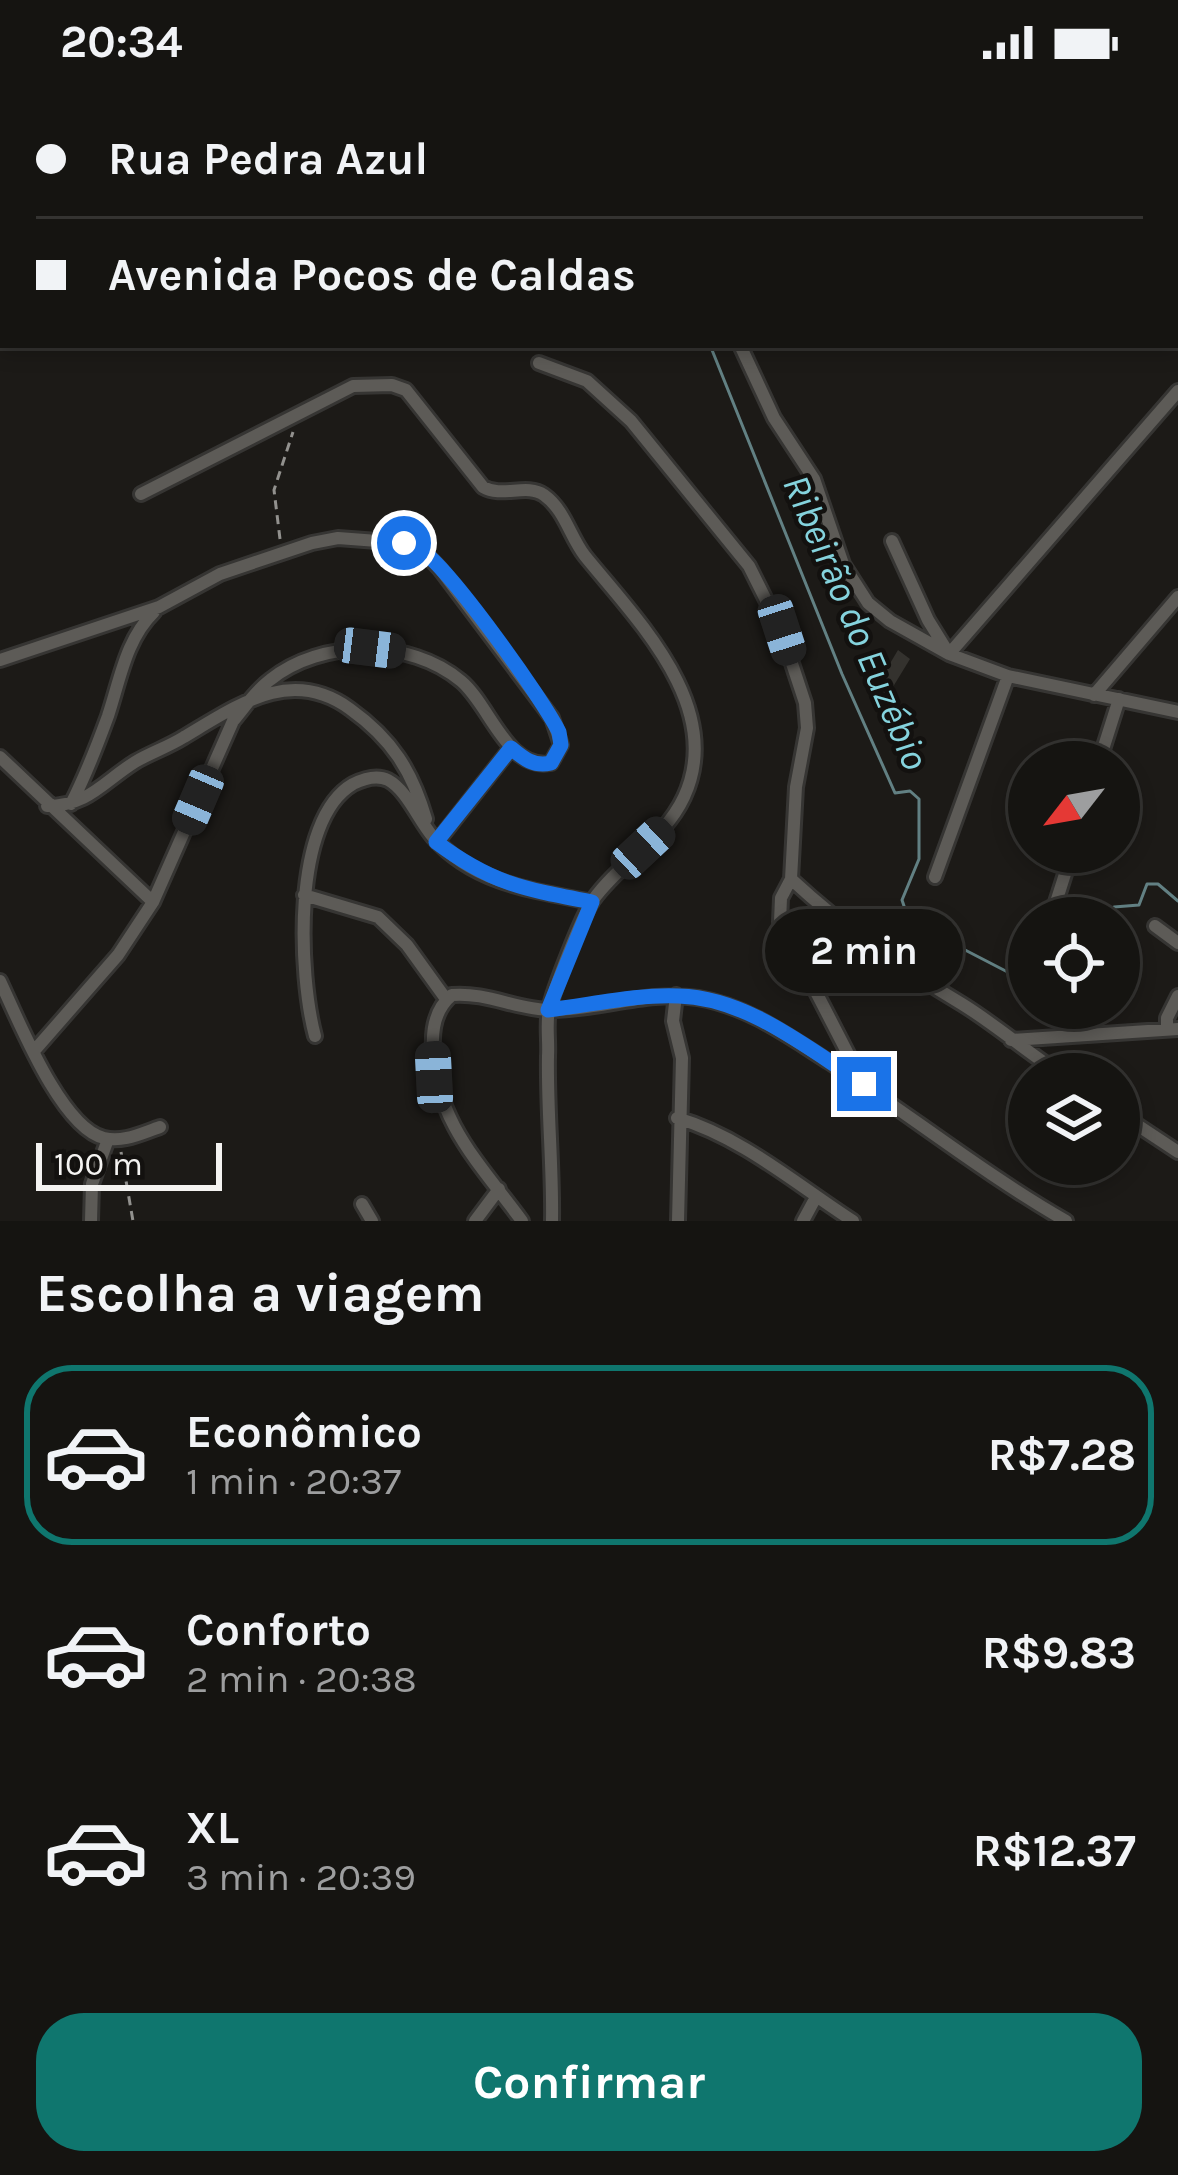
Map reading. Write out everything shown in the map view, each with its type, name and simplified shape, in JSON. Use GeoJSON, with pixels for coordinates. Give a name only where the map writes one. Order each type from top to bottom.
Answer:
{"type":"FeatureCollection","features":[{"type":"Feature","properties":{"kind":"street"},"geometry":{"type":"LineString","coordinates":[[741,348],[774,418],[814,479],[843,564],[868,603],[949,654],[1008,676],[1178,712]]}},
{"type":"Feature","properties":{"kind":"street"},"geometry":{"type":"LineString","coordinates":[[539,364],[587,381],[631,421],[749,566],[782,630],[805,703],[807,728],[796,787],[791,879],[781,898],[781,922],[864,1084]]}},
{"type":"Feature","properties":{"kind":"street"},"geometry":{"type":"LineString","coordinates":[[141,494],[353,386],[378,384],[406,390],[483,487],[493,493],[535,490],[544,495],[673,674],[686,700],[693,735],[685,795],[664,828],[592,902],[548,1010],[546,1108],[552,1221]]}},
{"type":"Feature","properties":{"kind":"street"},"geometry":{"type":"LineString","coordinates":[[949,654],[1178,391]]}},
{"type":"Feature","properties":{"kind":"street"},"geometry":{"type":"LineString","coordinates":[[0,660],[159,607],[220,574],[338,538],[381,538],[423,551],[552,718],[561,745],[551,763],[538,765],[511,748],[480,698],[457,677],[396,651],[347,650],[302,663],[268,681],[222,741],[153,902],[118,955],[34,1051]]}},
{"type":"Feature","properties":{"kind":"street"},"geometry":{"type":"LineString","coordinates":[[892,541],[949,654]]}},
{"type":"Feature","properties":{"kind":"street"},"geometry":{"type":"LineString","coordinates":[[1094,695],[1178,597]]}},
{"type":"Feature","properties":{"kind":"street"},"geometry":{"type":"LineString","coordinates":[[71,804],[91,764],[128,653],[140,628],[159,607]]}},
{"type":"Feature","properties":{"kind":"street"},"geometry":{"type":"LineString","coordinates":[[935,877],[1008,676]]}},
{"type":"Feature","properties":{"kind":"street"},"geometry":{"type":"LineString","coordinates":[[47,806],[94,795],[132,764],[251,698],[295,687],[341,702],[393,746],[414,778],[433,837]]}},
{"type":"Feature","properties":{"kind":"street"},"geometry":{"type":"LineString","coordinates":[[1106,741],[1119,699]]}},
{"type":"Feature","properties":{"kind":"street"},"geometry":{"type":"LineString","coordinates":[[433,837],[511,748]]}},
{"type":"Feature","properties":{"kind":"street"},"geometry":{"type":"LineString","coordinates":[[4,764],[153,902]]}},
{"type":"Feature","properties":{"kind":"street"},"geometry":{"type":"LineString","coordinates":[[315,1036],[304,993],[304,896],[333,800],[359,781],[376,777],[393,783],[433,837],[482,874],[506,885],[592,902]]}},
{"type":"Feature","properties":{"kind":"street"},"geometry":{"type":"LineString","coordinates":[[791,879],[889,961],[963,1005],[1029,1053]]}},
{"type":"Feature","properties":{"kind":"street"},"geometry":{"type":"LineString","coordinates":[[304,896],[378,917],[393,928],[446,999]]}},
{"type":"Feature","properties":{"kind":"street"},"geometry":{"type":"LineString","coordinates":[[1155,926],[1178,943]]}},
{"type":"Feature","properties":{"kind":"street"},"geometry":{"type":"LineString","coordinates":[[0,981],[34,1051],[90,1133],[114,1140],[160,1127]]}},
{"type":"Feature","properties":{"kind":"street"},"geometry":{"type":"LineString","coordinates":[[522,1221],[449,1122],[438,1097],[432,1033],[446,999],[474,995],[548,1010],[676,995],[713,1001],[750,1015],[864,1084],[1066,1221]]}},
{"type":"Feature","properties":{"kind":"street"},"geometry":{"type":"LineString","coordinates":[[676,995],[673,1022],[682,1058],[678,1221]]}},
{"type":"Feature","properties":{"kind":"street"},"geometry":{"type":"LineString","coordinates":[[1010,1040],[1172,1030],[1167,1018],[1178,996]]}},
{"type":"Feature","properties":{"kind":"street"},"geometry":{"type":"LineString","coordinates":[[677,1118],[732,1142],[853,1221]]}},
{"type":"Feature","properties":{"kind":"street"},"geometry":{"type":"LineString","coordinates":[[1140,1127],[1178,1152]]}},
{"type":"Feature","properties":{"kind":"street"},"geometry":{"type":"LineString","coordinates":[[91,1221],[92,1184],[114,1140]]}},
{"type":"Feature","properties":{"kind":"street"},"geometry":{"type":"LineString","coordinates":[[475,1221],[499,1190]]}},
{"type":"Feature","properties":{"kind":"street"},"geometry":{"type":"LineString","coordinates":[[802,1221],[816,1197]]}},
{"type":"Feature","properties":{"kind":"street"},"geometry":{"type":"LineString","coordinates":[[362,1204],[372,1221]]}},
{"type":"Feature","properties":{"kind":"path"},"geometry":{"type":"LineString","coordinates":[[283,555],[274,490],[293,431]]}},
{"type":"Feature","properties":{"kind":"path"},"geometry":{"type":"LineString","coordinates":[[114,1140],[133,1221]]}},
{"type":"Feature","properties":{"kind":"building"},"geometry":{"type":"Polygon","coordinates":[[[898,650],[910,659],[888,695],[876,687],[898,650]]]}},
{"type":"Feature","properties":{"kind":"waterway","name":"Ribeirão do Euzébio"},"geometry":{"type":"LineString","coordinates":[[711,348],[895,793],[910,791],[919,799],[919,859],[902,900],[909,921],[1008,972]]}},
{"type":"Feature","properties":{"kind":"waterway","name":"Ribeirão do Euzébio"},"geometry":{"type":"LineString","coordinates":[[1140,902],[1147,884],[1158,884],[1178,901]]}},
{"type":"Feature","properties":{"kind":"route"},"geometry":{"type":"LineString","coordinates":[[404,543],[423,551],[440,569],[559,732],[559,753],[551,763],[526,761],[511,748],[436,842],[506,885],[592,902],[548,1010],[676,995],[713,1001],[780,1030],[864,1084]]}}]}
